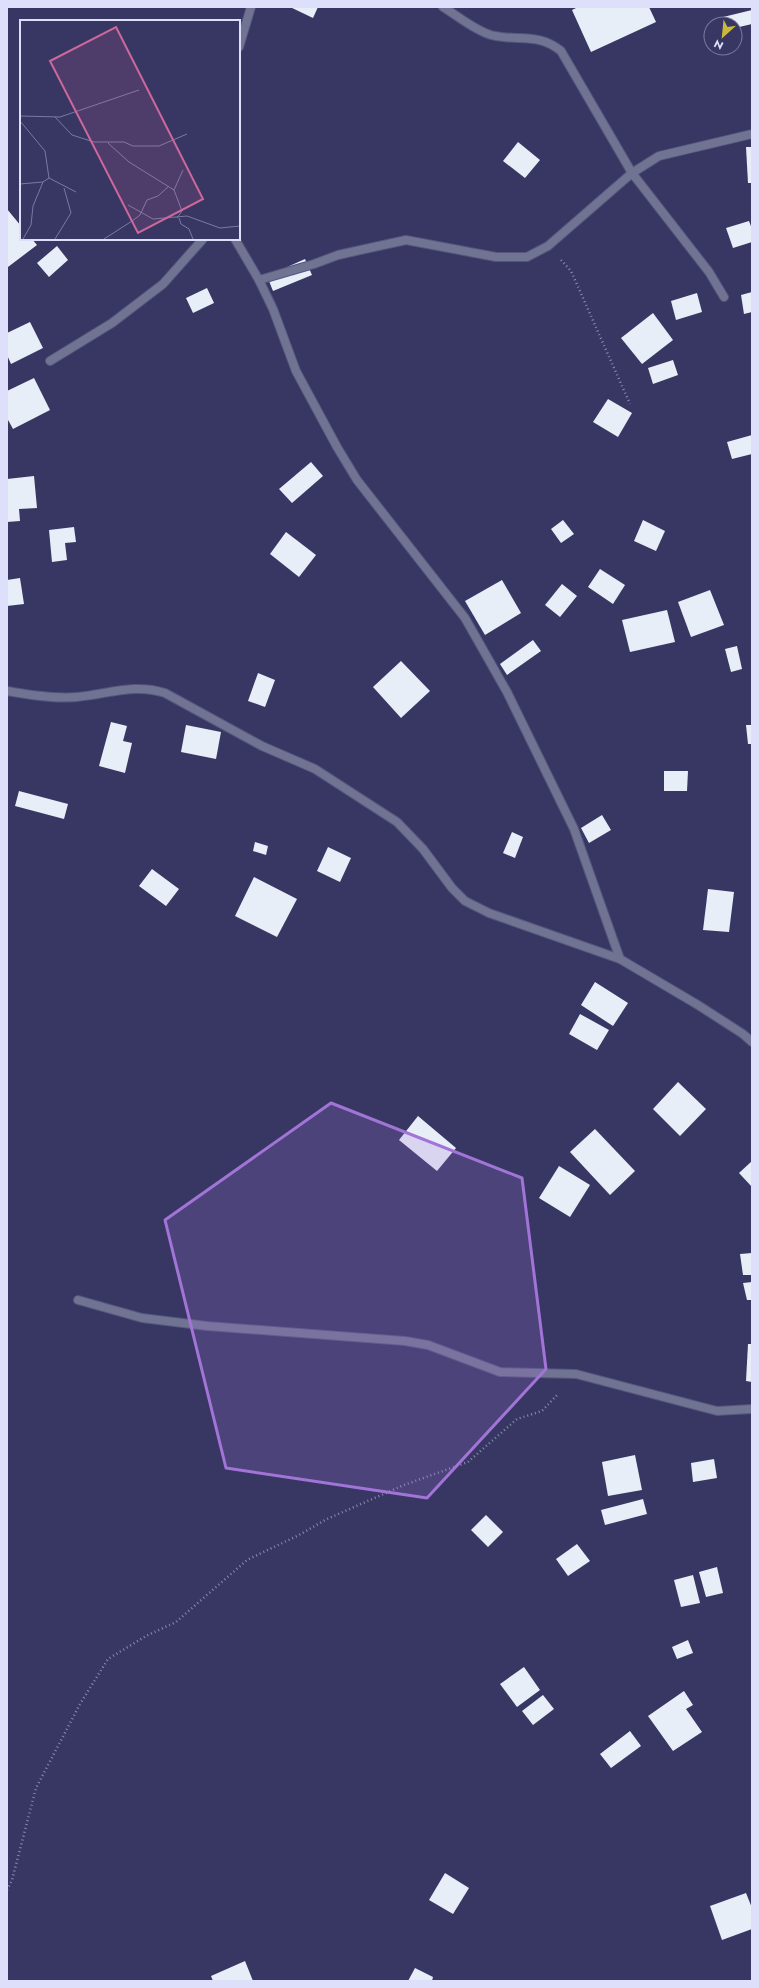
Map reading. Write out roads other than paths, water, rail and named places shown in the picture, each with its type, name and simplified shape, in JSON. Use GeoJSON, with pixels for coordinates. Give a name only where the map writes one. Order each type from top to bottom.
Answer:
{"type":"FeatureCollection","features":[{"type":"Feature","properties":{"kind":"street"},"geometry":{"type":"LineString","coordinates":[[240,44],[251,7]]}},
{"type":"Feature","properties":{"kind":"street"},"geometry":{"type":"LineString","coordinates":[[443,7],[490,35],[537,39],[550,42],[561,51],[632,173],[709,272],[724,297]]}},
{"type":"Feature","properties":{"kind":"street"},"geometry":{"type":"LineString","coordinates":[[259,280],[314,264],[338,255],[393,241],[406,240],[496,257],[527,257],[548,246],[632,173],[659,156],[752,134]]}},
{"type":"Feature","properties":{"kind":"street"},"geometry":{"type":"LineString","coordinates":[[50,361],[112,323],[163,284],[203,240]]}},
{"type":"Feature","properties":{"kind":"street"},"geometry":{"type":"LineString","coordinates":[[236,240],[259,280],[273,309],[296,371],[337,448],[357,480],[465,618],[507,692],[574,829],[620,959]]}},
{"type":"Feature","properties":{"kind":"street"},"geometry":{"type":"LineString","coordinates":[[7,691],[30,695],[76,697],[133,688],[152,689],[165,693],[262,746],[315,769],[397,822],[423,849],[452,888],[465,901],[489,914],[620,959],[698,1005],[743,1034],[752,1042]]}},
{"type":"Feature","properties":{"kind":"street"},"geometry":{"type":"LineString","coordinates":[[78,1300],[142,1318],[207,1326],[406,1341],[428,1345],[500,1372],[576,1374],[717,1411],[752,1409]]}}]}
